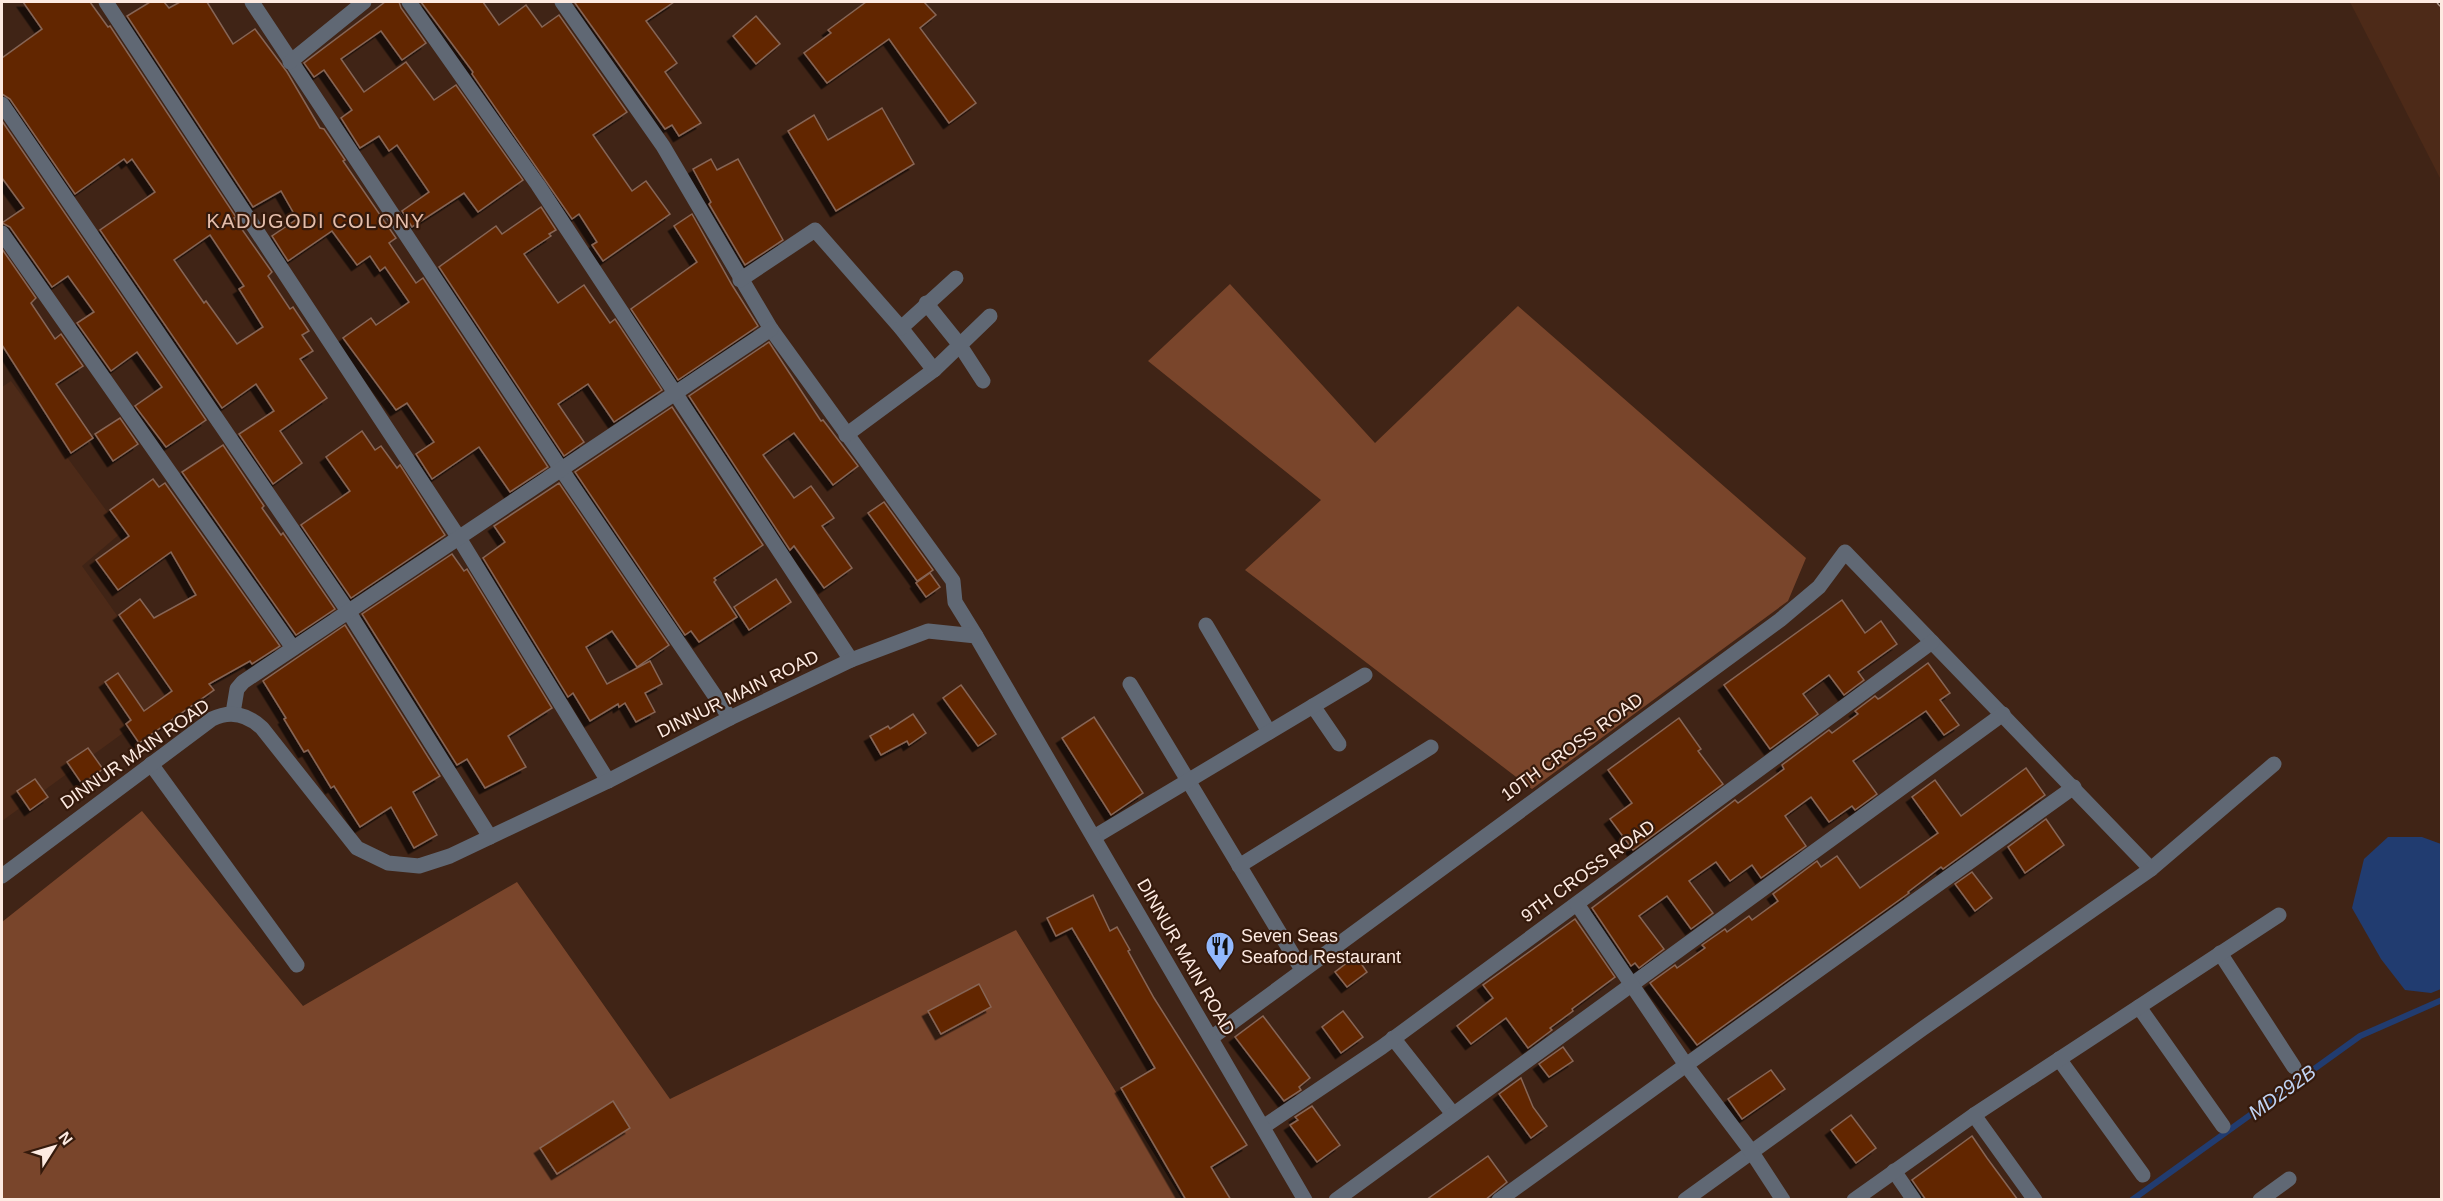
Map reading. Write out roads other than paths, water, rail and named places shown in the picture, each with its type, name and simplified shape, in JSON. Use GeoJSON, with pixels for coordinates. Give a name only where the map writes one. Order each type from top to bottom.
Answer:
{"type":"FeatureCollection","features":[{"type":"Feature","properties":{"kind":"street"},"geometry":{"type":"LineString","coordinates":[[105,2],[459,538],[608,781]]}},
{"type":"Feature","properties":{"kind":"street"},"geometry":{"type":"LineString","coordinates":[[252,2],[561,469],[730,718]]}},
{"type":"Feature","properties":{"kind":"street"},"geometry":{"type":"LineString","coordinates":[[290,62],[364,2]]}},
{"type":"Feature","properties":{"kind":"street"},"geometry":{"type":"LineString","coordinates":[[410,2],[538,185],[851,660]]}},
{"type":"Feature","properties":{"kind":"street"},"geometry":{"type":"LineString","coordinates":[[562,2],[663,146],[771,329],[953,580],[955,602],[976,636]]}},
{"type":"Feature","properties":{"kind":"street"},"geometry":{"type":"LineString","coordinates":[[2,104],[348,611],[490,837]]}},
{"type":"Feature","properties":{"kind":"street"},"geometry":{"type":"LineString","coordinates":[[740,280],[815,230],[901,328],[934,370]]}},
{"type":"Feature","properties":{"kind":"street"},"geometry":{"type":"LineString","coordinates":[[2,233],[293,648]]}},
{"type":"Feature","properties":{"kind":"street"},"geometry":{"type":"LineString","coordinates":[[901,328],[926,303],[957,278]]}},
{"type":"Feature","properties":{"kind":"street"},"geometry":{"type":"LineString","coordinates":[[926,303],[959,344],[983,381]]}},
{"type":"Feature","properties":{"kind":"street"},"geometry":{"type":"LineString","coordinates":[[846,435],[934,370],[990,316]]}},
{"type":"Feature","properties":{"kind":"street"},"geometry":{"type":"LineString","coordinates":[[233,714],[237,689],[293,648],[771,329]]}},
{"type":"Feature","properties":{"kind":"street","name":"10TH CROSS ROAD"},"geometry":{"type":"LineString","coordinates":[[1211,1038],[1780,620],[1819,587],[1845,552],[1932,642]]}},
{"type":"Feature","properties":{"kind":"street"},"geometry":{"type":"LineString","coordinates":[[1206,625],[1269,732]]}},
{"type":"Feature","properties":{"kind":"street","name":"DINNUR MAIN ROAD"},"geometry":{"type":"LineString","coordinates":[[2,876],[212,719],[222,714],[233,714],[254,721],[262,728],[357,848],[388,864],[419,866],[442,859],[608,781],[730,718],[851,660],[928,631],[976,636],[1305,1200]]}},
{"type":"Feature","properties":{"kind":"street"},"geometry":{"type":"LineString","coordinates":[[1932,642],[2151,869]]}},
{"type":"Feature","properties":{"kind":"street","name":"9TH CROSS ROAD"},"geometry":{"type":"LineString","coordinates":[[1263,1127],[1393,1038],[1932,642]]}},
{"type":"Feature","properties":{"kind":"street"},"geometry":{"type":"LineString","coordinates":[[1094,837],[1365,675]]}},
{"type":"Feature","properties":{"kind":"street"},"geometry":{"type":"LineString","coordinates":[[1130,684],[1302,970]]}},
{"type":"Feature","properties":{"kind":"street"},"geometry":{"type":"LineString","coordinates":[[1313,706],[1339,744]]}},
{"type":"Feature","properties":{"kind":"street"},"geometry":{"type":"LineString","coordinates":[[1336,1200],[2003,714]]}},
{"type":"Feature","properties":{"kind":"street"},"geometry":{"type":"LineString","coordinates":[[1239,866],[1431,747]]}},
{"type":"Feature","properties":{"kind":"street"},"geometry":{"type":"LineString","coordinates":[[151,764],[297,965]]}},
{"type":"Feature","properties":{"kind":"street"},"geometry":{"type":"LineString","coordinates":[[1685,1200],[2151,869],[2274,764]]}},
{"type":"Feature","properties":{"kind":"street"},"geometry":{"type":"LineString","coordinates":[[1499,1200],[2074,788]]}},
{"type":"Feature","properties":{"kind":"street"},"geometry":{"type":"LineString","coordinates":[[1577,904],[1686,1065],[1751,1151],[1783,1200]]}},
{"type":"Feature","properties":{"kind":"street"},"geometry":{"type":"LineString","coordinates":[[1854,1200],[1974,1115],[2279,915]]}},
{"type":"Feature","properties":{"kind":"street"},"geometry":{"type":"LineString","coordinates":[[2220,953],[2294,1066]]}},
{"type":"Feature","properties":{"kind":"street"},"geometry":{"type":"LineString","coordinates":[[2139,1007],[2223,1126]]}},
{"type":"Feature","properties":{"kind":"street"},"geometry":{"type":"LineString","coordinates":[[1393,1038],[1453,1114]]}},
{"type":"Feature","properties":{"kind":"street"},"geometry":{"type":"LineString","coordinates":[[2059,1059],[2143,1175]]}},
{"type":"Feature","properties":{"kind":"street"},"geometry":{"type":"LineString","coordinates":[[1974,1115],[2035,1200]]}},
{"type":"Feature","properties":{"kind":"street"},"geometry":{"type":"LineString","coordinates":[[1894,1171],[1914,1200]]}},
{"type":"Feature","properties":{"kind":"street"},"geometry":{"type":"LineString","coordinates":[[2260,1200],[2289,1179]]}},
{"type":"Feature","properties":{"kind":"water"},"geometry":{"type":"Polygon","coordinates":[[[2388,837],[2422,837],[2441,844],[2441,989],[2431,993],[2405,990],[2381,959],[2352,908],[2364,859],[2388,837]]]}},
{"type":"Feature","properties":{"kind":"waterway","name":"MD292B"},"geometry":{"type":"LineString","coordinates":[[2132,1200],[2360,1036],[2442,1000]]}},
{"type":"Feature","properties":{"kind":"place","name":"Seven Seas Seafood Restaurant"},"geometry":{"type":"Point","coordinates":[1220,972]}},
{"type":"Feature","properties":{"kind":"district","name":"KADUGODI COLONY"},"geometry":{"type":"Point","coordinates":[316,221]}}]}
